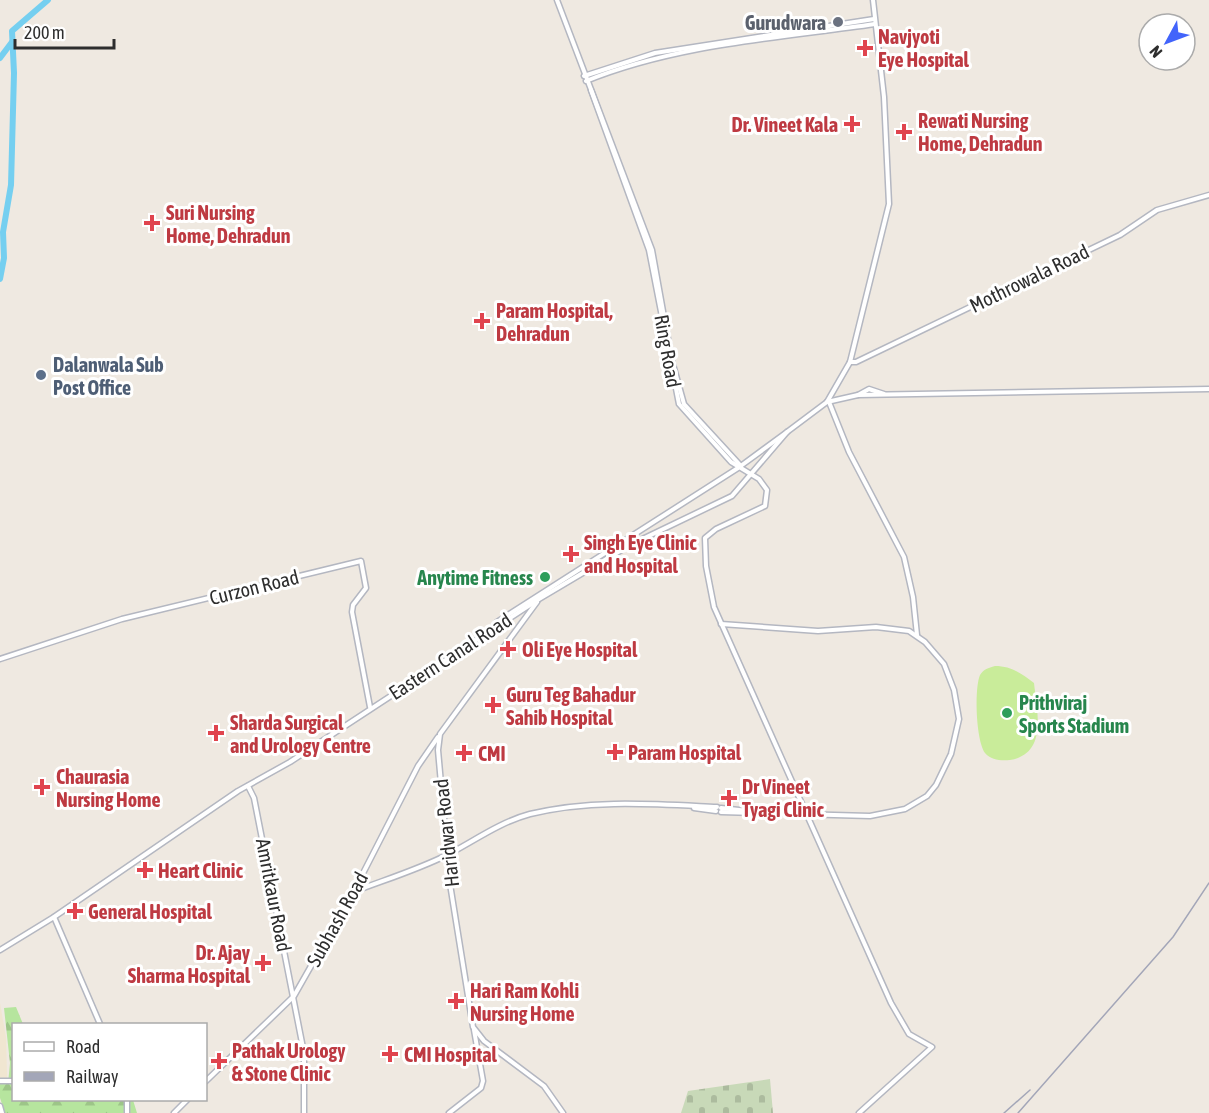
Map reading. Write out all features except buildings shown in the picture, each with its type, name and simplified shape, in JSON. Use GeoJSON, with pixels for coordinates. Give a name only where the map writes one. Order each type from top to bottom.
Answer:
{"type":"FeatureCollection","features":[{"type":"Feature","properties":{"kind":"street","name":"Ring Road"},"geometry":{"type":"LineString","coordinates":[[557,0],[649,250],[679,404],[740,467],[752,475]]}},
{"type":"Feature","properties":{"kind":"street"},"geometry":{"type":"LineString","coordinates":[[828,402],[849,362],[889,204],[884,97],[873,0]]}},
{"type":"Feature","properties":{"kind":"street"},"geometry":{"type":"LineString","coordinates":[[585,78],[655,53],[874,21]]}},
{"type":"Feature","properties":{"kind":"street","name":"Mothrowala Road"},"geometry":{"type":"LineString","coordinates":[[849,362],[856,362],[1120,235],[1157,210],[1209,195]]}},
{"type":"Feature","properties":{"kind":"street"},"geometry":{"type":"LineString","coordinates":[[440,735],[538,598],[740,467],[828,402],[858,395],[868,389],[885,395],[1209,389]]}},
{"type":"Feature","properties":{"kind":"street"},"geometry":{"type":"LineString","coordinates":[[828,402],[849,452],[904,557],[912,591],[917,636]]}},
{"type":"Feature","properties":{"kind":"street"},"geometry":{"type":"LineString","coordinates":[[538,598],[655,532],[732,496],[787,432]]}},
{"type":"Feature","properties":{"kind":"street"},"geometry":{"type":"LineString","coordinates":[[752,475],[767,490],[765,506],[716,529],[704,541],[709,586],[722,624],[901,1023],[909,1034],[932,1047],[859,1113]]}},
{"type":"Feature","properties":{"kind":"street","name":"Curzon Road"},"geometry":{"type":"LineString","coordinates":[[0,659],[122,619],[361,561],[366,591],[352,608],[370,707]]}},
{"type":"Feature","properties":{"kind":"street","name":"Eastern Canal Road"},"geometry":{"type":"LineString","coordinates":[[0,950],[54,917],[248,786],[290,762],[491,629],[497,622],[538,598]]}},
{"type":"Feature","properties":{"kind":"street"},"geometry":{"type":"LineString","coordinates":[[352,892],[447,855],[518,818],[554,809],[620,803],[749,812],[870,816],[891,813],[920,801],[936,785],[957,735],[958,710],[948,672],[934,652],[917,636],[889,627],[818,631],[722,624]]}},
{"type":"Feature","properties":{"kind":"street","name":"Haridwar Road"},"geometry":{"type":"LineString","coordinates":[[440,735],[438,750],[447,855],[483,1081],[481,1088],[449,1113]]}},
{"type":"Feature","properties":{"kind":"street","name":"Subhash Road"},"geometry":{"type":"LineString","coordinates":[[207,1080],[294,996],[418,766],[440,735]]}},
{"type":"Feature","properties":{"kind":"street","name":"Amritkaur Road"},"geometry":{"type":"LineString","coordinates":[[248,786],[255,798],[304,1053],[304,1113]]}},
{"type":"Feature","properties":{"kind":"street"},"geometry":{"type":"LineString","coordinates":[[54,917],[100,1023]]}},
{"type":"Feature","properties":{"kind":"street"},"geometry":{"type":"LineString","coordinates":[[473,1027],[484,1041],[544,1086],[563,1113]]}},
{"type":"Feature","properties":{"kind":"street"},"geometry":{"type":"LineString","coordinates":[[174,1113],[186,1101]]}},
{"type":"Feature","properties":{"kind":"street"},"geometry":{"type":"LineString","coordinates":[[0,1106],[2,1113]]}},
{"type":"Feature","properties":{"kind":"shaded area"},"geometry":{"type":"Polygon","coordinates":[[[0,1003],[6,1037],[7,1078],[0,1078],[0,1003]]]}},
{"type":"Feature","properties":{"kind":"green space","name":"Prithviraj Sports Stadium"},"geometry":{"type":"Polygon","coordinates":[[[995,666],[1016,671],[1034,683],[1038,718],[1035,740],[1022,756],[1010,760],[996,760],[987,755],[980,738],[977,715],[978,682],[983,671],[995,666]]]}},
{"type":"Feature","properties":{"kind":"green space"},"geometry":{"type":"Polygon","coordinates":[[[16,1007],[23,1023],[12,1023],[12,1101],[133,1101],[137,1113],[5,1113],[0,1098],[0,1084],[8,1084],[10,1063],[4,1008],[16,1007]]]}},
{"type":"Feature","properties":{"kind":"green space"},"geometry":{"type":"Polygon","coordinates":[[[770,1079],[773,1113],[681,1113],[688,1091],[770,1079]]]}},
{"type":"Feature","properties":{"kind":"waterway"},"geometry":{"type":"LineString","coordinates":[[0,279],[4,258],[3,232],[11,185],[14,73],[12,31],[48,0]]}},
{"type":"Feature","properties":{"kind":"waterway"},"geometry":{"type":"LineString","coordinates":[[0,58],[12,42]]}},
{"type":"Feature","properties":{"kind":"railway"},"geometry":{"type":"LineString","coordinates":[[1018,1113],[1173,937],[1209,883]]}},
{"type":"Feature","properties":{"kind":"railway"},"geometry":{"type":"LineString","coordinates":[[1004,1113],[1030,1090]]}},
{"type":"Feature","properties":{"kind":"place","name":"Gurudwara"},"geometry":{"type":"Point","coordinates":[838,22]}},
{"type":"Feature","properties":{"kind":"place","name":"Navjyoti Eye Hospital"},"geometry":{"type":"Point","coordinates":[865,48]}},
{"type":"Feature","properties":{"kind":"place","name":"Dr. Vineet Kala"},"geometry":{"type":"Point","coordinates":[852,124]}},
{"type":"Feature","properties":{"kind":"place","name":"Rewati Nursing Home, Dehradun"},"geometry":{"type":"Point","coordinates":[904,132]}},
{"type":"Feature","properties":{"kind":"place","name":"Suri Nursing Home, Dehradun"},"geometry":{"type":"Point","coordinates":[152,223]}},
{"type":"Feature","properties":{"kind":"place","name":"Param Hospital, Dehradun"},"geometry":{"type":"Point","coordinates":[482,321]}},
{"type":"Feature","properties":{"kind":"place","name":"Dalanwala Sub Post Office"},"geometry":{"type":"Point","coordinates":[41,375]}},
{"type":"Feature","properties":{"kind":"place","name":"Singh Eye Clinic and Hospital"},"geometry":{"type":"Point","coordinates":[571,554]}},
{"type":"Feature","properties":{"kind":"place","name":"Anytime Fitness"},"geometry":{"type":"Point","coordinates":[545,577]}},
{"type":"Feature","properties":{"kind":"place","name":"Oli Eye Hospital"},"geometry":{"type":"Point","coordinates":[508,649]}},
{"type":"Feature","properties":{"kind":"place","name":"Guru Teg Bahadur Sahib Hospital"},"geometry":{"type":"Point","coordinates":[493,705]}},
{"type":"Feature","properties":{"kind":"place","name":"Prithviraj Sports Stadium"},"geometry":{"type":"Point","coordinates":[1007,713]}},
{"type":"Feature","properties":{"kind":"place","name":"Sharda Surgical and Urology Centre"},"geometry":{"type":"Point","coordinates":[216,733]}},
{"type":"Feature","properties":{"kind":"place","name":"Param Hospital"},"geometry":{"type":"Point","coordinates":[615,752]}},
{"type":"Feature","properties":{"kind":"place","name":"CMI"},"geometry":{"type":"Point","coordinates":[464,753]}},
{"type":"Feature","properties":{"kind":"place","name":"Chaurasia Nursing Home"},"geometry":{"type":"Point","coordinates":[42,787]}},
{"type":"Feature","properties":{"kind":"place","name":"Dr Vineet Tyagi Clinic"},"geometry":{"type":"Point","coordinates":[729,798]}},
{"type":"Feature","properties":{"kind":"place","name":"Heart Clinic"},"geometry":{"type":"Point","coordinates":[145,870]}},
{"type":"Feature","properties":{"kind":"place","name":"General Hospital"},"geometry":{"type":"Point","coordinates":[75,911]}},
{"type":"Feature","properties":{"kind":"place","name":"Dr. Ajay Sharma Hospital"},"geometry":{"type":"Point","coordinates":[263,963]}},
{"type":"Feature","properties":{"kind":"place","name":"Hari Ram Kohli Nursing Home"},"geometry":{"type":"Point","coordinates":[456,1001]}},
{"type":"Feature","properties":{"kind":"place","name":"CMI Hospital"},"geometry":{"type":"Point","coordinates":[390,1054]}},
{"type":"Feature","properties":{"kind":"place","name":"Pathak Urology & Stone Clinic"},"geometry":{"type":"Point","coordinates":[219,1061]}}]}
